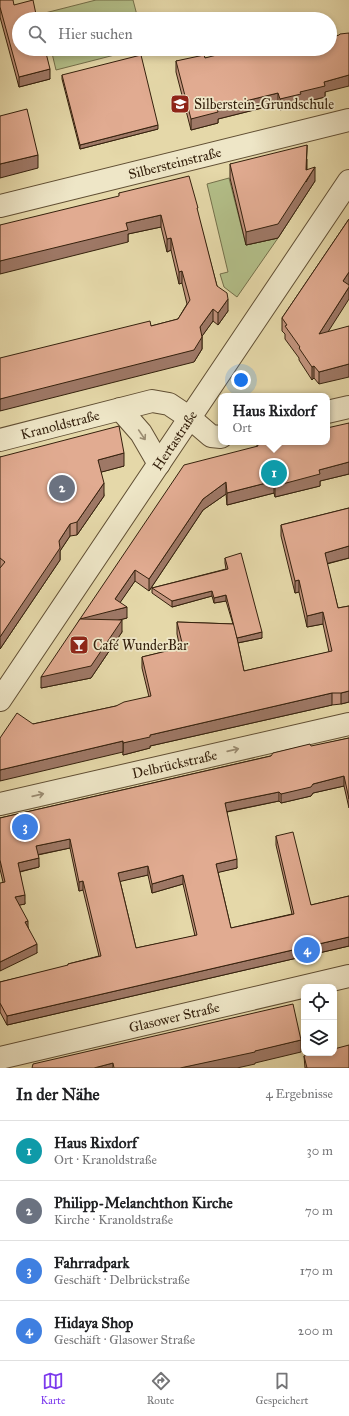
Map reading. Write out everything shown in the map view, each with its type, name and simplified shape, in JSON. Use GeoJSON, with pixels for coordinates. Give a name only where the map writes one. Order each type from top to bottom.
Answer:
{"type":"FeatureCollection","features":[{"type":"Feature","properties":{"kind":"street","name":"Silbersteinstraße"},"geometry":{"type":"LineString","coordinates":[[0,206],[349,120]]}},
{"type":"Feature","properties":{"kind":"street","name":"Hertastraße"},"geometry":{"type":"LineString","coordinates":[[0,700],[190,418],[222,388],[349,182]]}},
{"type":"Feature","properties":{"kind":"street","name":"Kranoldstraße"},"geometry":{"type":"LineString","coordinates":[[0,440],[152,400],[169,404],[190,418],[211,436],[218,437]]}},
{"type":"Feature","properties":{"kind":"street"},"geometry":{"type":"LineString","coordinates":[[330,411],[349,406]]}},
{"type":"Feature","properties":{"kind":"street"},"geometry":{"type":"LineString","coordinates":[[120,409],[141,433],[159,464]]}},
{"type":"Feature","properties":{"kind":"street","name":"Delbrückstraße"},"geometry":{"type":"LineString","coordinates":[[0,804],[349,724]]}},
{"type":"Feature","properties":{"kind":"street","name":"Glasower Straße"},"geometry":{"type":"LineString","coordinates":[[0,1058],[349,976]]}},
{"type":"Feature","properties":{"kind":"green space"},"geometry":{"type":"Polygon","coordinates":[[[96,0],[133,0],[136,12],[49,12],[96,0]]]}},
{"type":"Feature","properties":{"kind":"green space"},"geometry":{"type":"Polygon","coordinates":[[[53,56],[111,56],[56,70],[53,56]]]}},
{"type":"Feature","properties":{"kind":"green space"},"geometry":{"type":"Polygon","coordinates":[[[229,178],[246,245],[278,238],[237,297],[224,287],[220,274],[228,272],[207,184],[229,178]]]}},
{"type":"Feature","properties":{"kind":"building"},"geometry":{"type":"Polygon","coordinates":[[[0,0],[13,0],[14,5],[33,0],[36,12],[12,12],[12,51],[0,7],[0,0]]]}},
{"type":"Feature","properties":{"kind":"building"},"geometry":{"type":"Polygon","coordinates":[[[349,33],[349,75],[324,82],[325,86],[300,92],[301,94],[280,99],[278,93],[217,108],[218,112],[191,119],[176,61],[199,56],[204,56],[205,58],[213,56],[337,56],[337,36],[349,33]]]}},
{"type":"Feature","properties":{"kind":"building"},"geometry":{"type":"Polygon","coordinates":[[[13,56],[47,56],[50,69],[19,77],[13,56]]]}},
{"type":"Feature","properties":{"kind":"building"},"geometry":{"type":"Polygon","coordinates":[[[141,56],[158,125],[80,145],[62,75],[141,56]]]}},
{"type":"Feature","properties":{"kind":"building"},"geometry":{"type":"Polygon","coordinates":[[[27,109],[38,155],[0,164],[0,116],[27,109]]]}},
{"type":"Feature","properties":{"kind":"building"},"geometry":{"type":"Polygon","coordinates":[[[307,145],[306,170],[315,167],[278,224],[246,232],[230,164],[307,145]]]}},
{"type":"Feature","properties":{"kind":"building"},"geometry":{"type":"Polygon","coordinates":[[[189,176],[217,286],[227,293],[228,299],[218,313],[213,309],[200,327],[202,337],[194,350],[0,399],[0,358],[150,321],[151,326],[178,319],[190,300],[182,271],[179,272],[171,238],[167,239],[161,215],[126,223],[128,230],[0,261],[0,225],[119,196],[119,193],[189,176]]]}},
{"type":"Feature","properties":{"kind":"building"},"geometry":{"type":"Polygon","coordinates":[[[349,219],[349,272],[343,281],[349,285],[349,287],[319,334],[349,326],[349,364],[319,372],[314,366],[312,367],[285,326],[287,325],[282,318],[349,219]]]}},
{"type":"Feature","properties":{"kind":"building"},"geometry":{"type":"Polygon","coordinates":[[[349,423],[349,462],[319,470],[320,474],[275,486],[274,481],[227,493],[226,482],[203,499],[149,579],[135,570],[115,599],[127,607],[80,619],[184,465],[258,445],[330,445],[330,427],[349,423]]]}},
{"type":"Feature","properties":{"kind":"building"},"geometry":{"type":"Polygon","coordinates":[[[119,426],[124,453],[98,460],[104,483],[77,522],[70,524],[59,541],[60,548],[0,637],[0,568],[5,562],[0,558],[0,457],[119,426]]]}},
{"type":"Feature","properties":{"kind":"building"},"geometry":{"type":"Polygon","coordinates":[[[349,508],[349,546],[325,553],[338,608],[349,606],[349,691],[332,693],[150,735],[150,737],[123,743],[123,741],[0,770],[0,738],[17,713],[33,724],[116,706],[124,702],[151,696],[142,657],[183,647],[177,622],[234,624],[244,671],[332,651],[323,612],[307,616],[299,580],[295,581],[281,525],[349,508]]]}},
{"type":"Feature","properties":{"kind":"building"},"geometry":{"type":"Polygon","coordinates":[[[241,553],[262,632],[237,638],[226,595],[214,598],[212,591],[172,601],[152,588],[228,569],[225,558],[241,553]]]}},
{"type":"Feature","properties":{"kind":"building"},"geometry":{"type":"Polygon","coordinates":[[[80,619],[122,620],[91,666],[41,677],[80,619]]]}},
{"type":"Feature","properties":{"kind":"building"},"geometry":{"type":"Polygon","coordinates":[[[349,738],[349,799],[344,776],[313,784],[311,787],[281,794],[279,792],[225,803],[237,859],[216,864],[231,928],[294,914],[276,836],[293,832],[311,905],[349,896],[349,937],[7,1016],[0,1003],[0,982],[101,956],[83,881],[79,882],[70,839],[36,846],[39,858],[18,863],[25,895],[15,897],[28,921],[25,922],[37,944],[0,962],[0,883],[5,882],[0,860],[0,818],[271,756],[273,753],[310,744],[311,746],[349,738]],[[148,866],[118,873],[136,948],[197,935],[183,875],[152,884],[148,866]]]}},
{"type":"Feature","properties":{"kind":"building"},"geometry":{"type":"Polygon","coordinates":[[[293,1004],[301,1040],[255,1052],[180,1068],[114,1068],[113,1063],[94,1068],[32,1068],[33,1064],[293,1004]]]}},
{"type":"Feature","properties":{"kind":"building"},"geometry":{"type":"Polygon","coordinates":[[[349,1045],[349,1068],[307,1068],[304,1056],[337,1056],[337,1048],[349,1045]]]}},
{"type":"Feature","properties":{"kind":"place","name":"Silberstein-Grundschule"},"geometry":{"type":"Point","coordinates":[180,104]}},
{"type":"Feature","properties":{"kind":"place","name":"Haus Rixdorf"},"geometry":{"type":"Point","coordinates":[274,473]}},
{"type":"Feature","properties":{"kind":"place","name":"Philipp-Melanchthon Kirche"},"geometry":{"type":"Point","coordinates":[62,488]}},
{"type":"Feature","properties":{"kind":"place","name":"Café WunderBar"},"geometry":{"type":"Point","coordinates":[79,645]}},
{"type":"Feature","properties":{"kind":"place","name":"Fahrradpark"},"geometry":{"type":"Point","coordinates":[25,827]}},
{"type":"Feature","properties":{"kind":"place","name":"Hidaya Shop"},"geometry":{"type":"Point","coordinates":[307,950]}}]}
